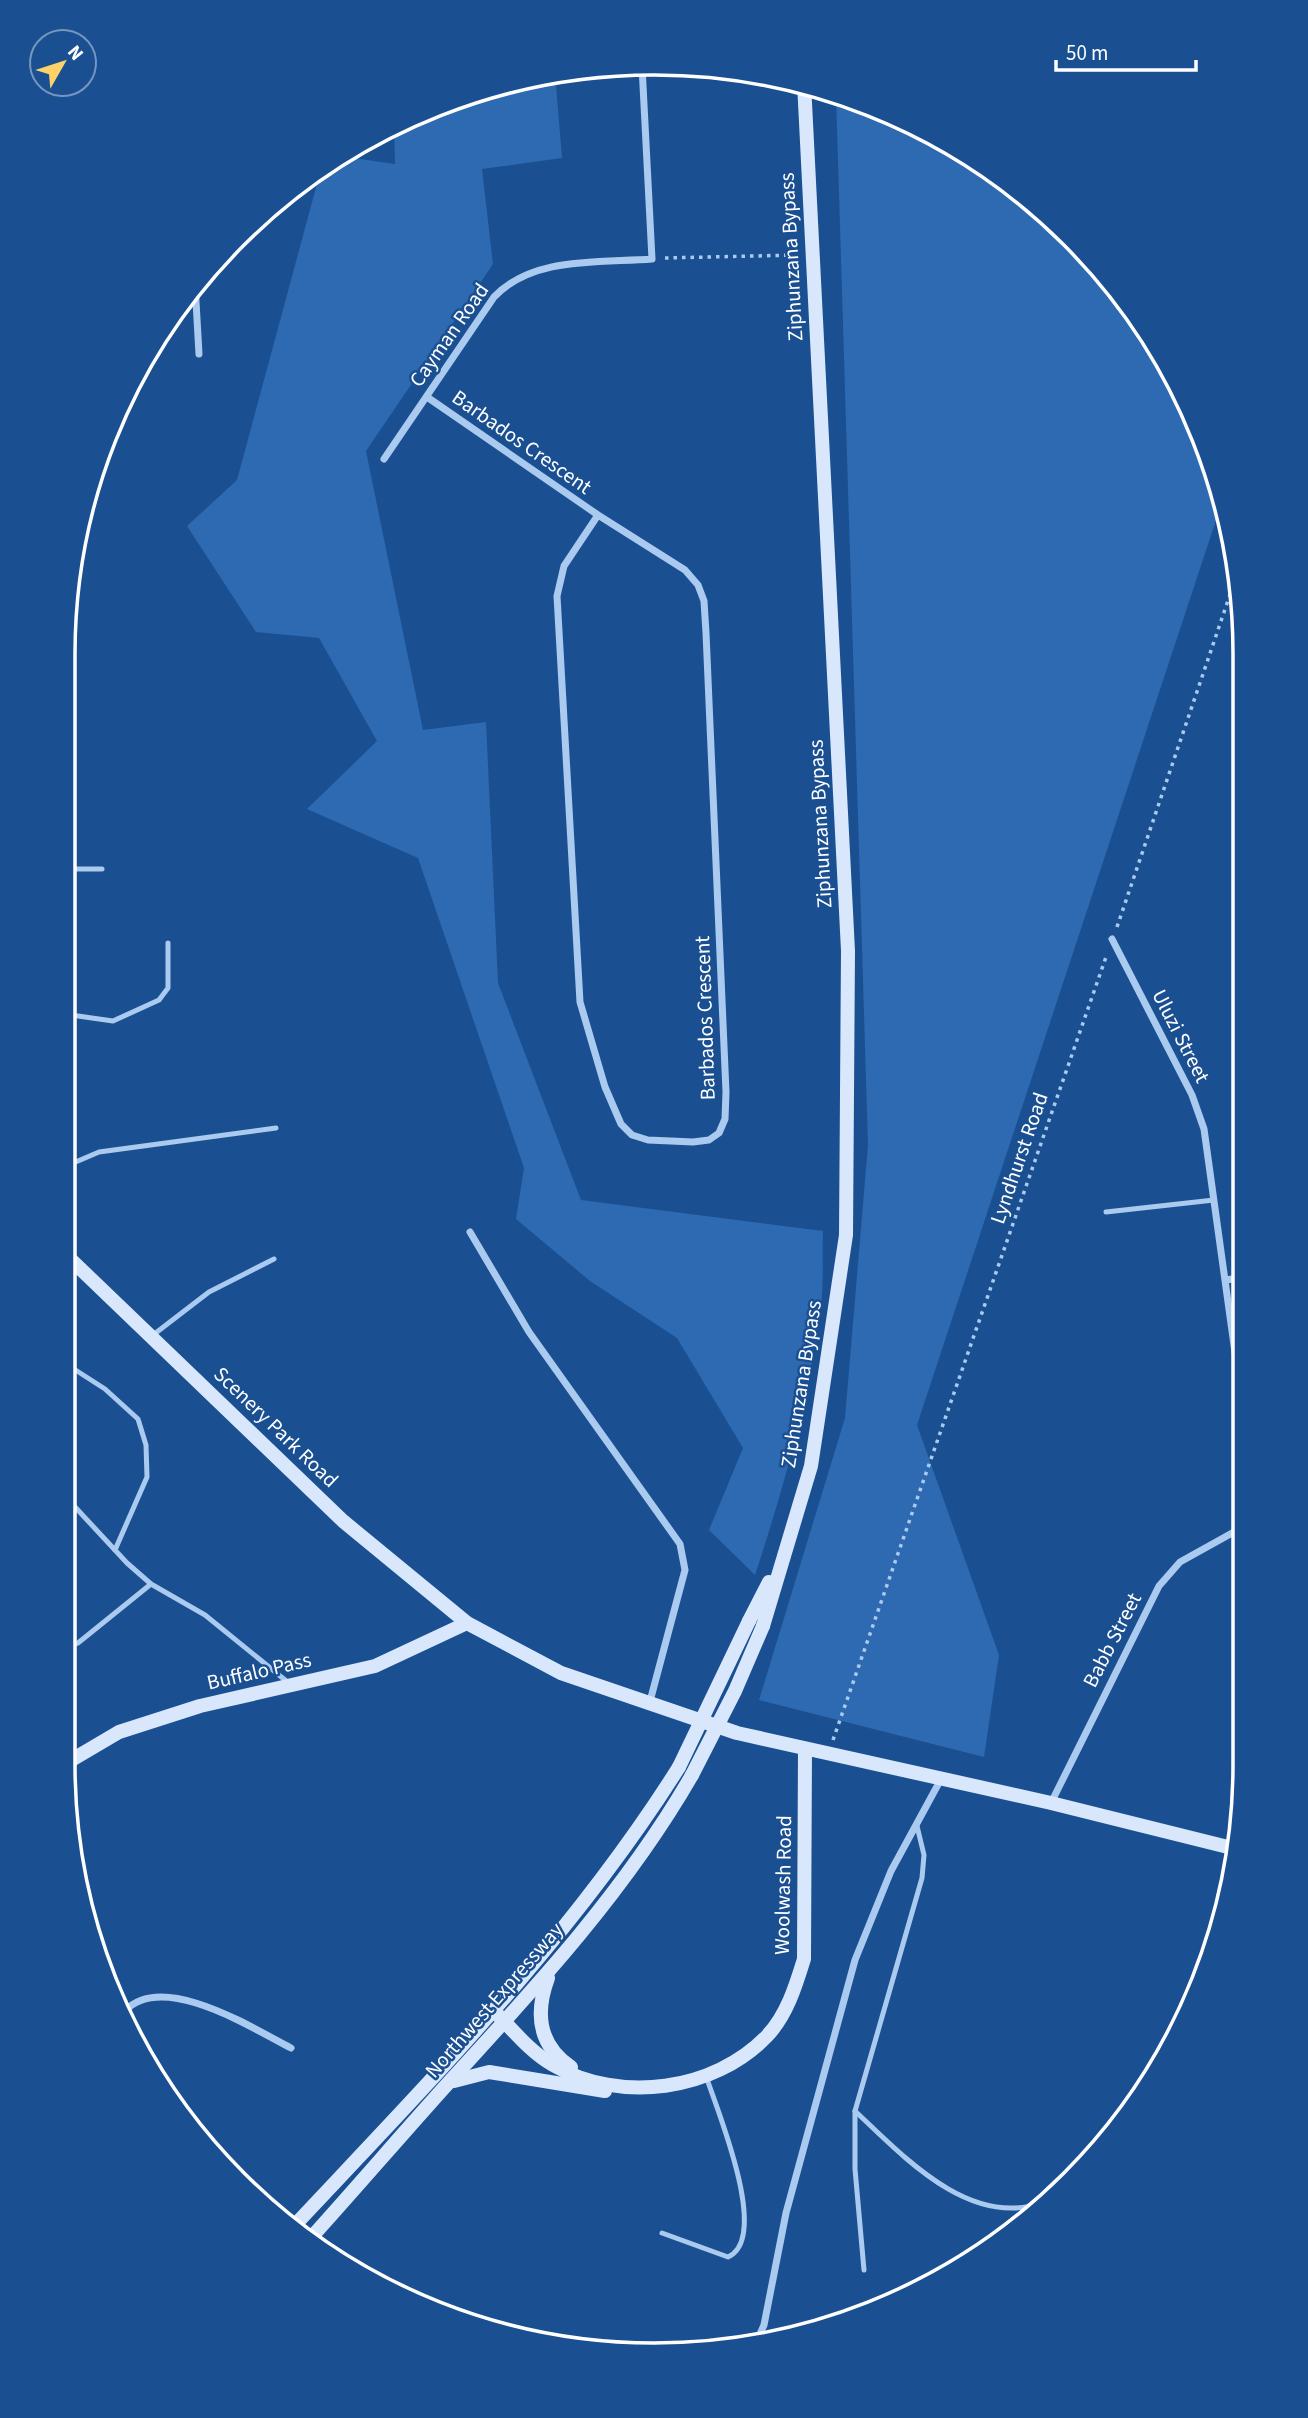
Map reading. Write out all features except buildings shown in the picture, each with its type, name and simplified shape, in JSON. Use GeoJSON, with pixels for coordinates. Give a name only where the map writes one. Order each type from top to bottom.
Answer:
{"type":"FeatureCollection","features":[{"type":"Feature","properties":{"kind":"main road","name":"Ziphunzana Bypass"},"geometry":{"type":"LineString","coordinates":[[685,1771],[756,1624],[782,1556],[811,1466],[846,1235],[848,951],[805,95]]}},
{"type":"Feature","properties":{"kind":"main road","name":"Scenery Park Road"},"geometry":{"type":"LineString","coordinates":[[75,1263],[343,1521],[467,1623]]}},
{"type":"Feature","properties":{"kind":"main road"},"geometry":{"type":"LineString","coordinates":[[467,1623],[561,1673],[737,1733],[1051,1803],[1227,1847]]}},
{"type":"Feature","properties":{"kind":"main road","name":"Buffalo Pass"},"geometry":{"type":"LineString","coordinates":[[75,1758],[120,1732],[200,1706],[375,1666],[467,1623]]}},
{"type":"Feature","properties":{"kind":"main road","name":"Woolwash Road"},"geometry":{"type":"LineString","coordinates":[[494,2011],[529,2048],[553,2065],[598,2084],[631,2087],[662,2086],[706,2076],[743,2056],[768,2035],[795,1990],[804,1959],[805,1749]]}},
{"type":"Feature","properties":{"kind":"main road","name":"Northwest Expressway"},"geometry":{"type":"LineString","coordinates":[[315,2233],[505,2022],[635,1865],[685,1771]]}},
{"type":"Feature","properties":{"kind":"main road","name":"Northwest Expressway"},"geometry":{"type":"LineString","coordinates":[[299,2221],[494,2011],[590,1896],[685,1771]]}},
{"type":"Feature","properties":{"kind":"main road"},"geometry":{"type":"LineString","coordinates":[[561,1956],[541,1997],[541,2031],[560,2060],[598,2084]]}},
{"type":"Feature","properties":{"kind":"main road"},"geometry":{"type":"LineString","coordinates":[[449,2083],[489,2072],[513,2074],[597,2091],[631,2087]]}},
{"type":"Feature","properties":{"kind":"street"},"geometry":{"type":"LineString","coordinates":[[642,75],[652,259]]}},
{"type":"Feature","properties":{"kind":"street","name":"Cayman Road"},"geometry":{"type":"LineString","coordinates":[[384,460],[494,298],[508,283],[525,274],[559,265],[652,259]]}},
{"type":"Feature","properties":{"kind":"street"},"geometry":{"type":"LineString","coordinates":[[196,301],[199,354]]}},
{"type":"Feature","properties":{"kind":"street","name":"Barbados Crescent"},"geometry":{"type":"LineString","coordinates":[[427,397],[598,515],[685,570],[698,585],[704,601],[726,1091],[725,1119],[719,1133],[709,1140],[648,1140],[632,1135],[621,1124],[605,1087],[580,1002],[557,596],[564,566],[598,515]]}},
{"type":"Feature","properties":{"kind":"street","name":"Uluzi Street"},"geometry":{"type":"LineString","coordinates":[[1112,939],[1192,1095],[1204,1129],[1233,1329]]}},
{"type":"Feature","properties":{"kind":"street"},"geometry":{"type":"LineString","coordinates":[[470,1232],[529,1332],[680,1544],[685,1570],[649,1705]]}},
{"type":"Feature","properties":{"kind":"street"},"geometry":{"type":"LineString","coordinates":[[1227,1280],[1233,1279]]}},
{"type":"Feature","properties":{"kind":"street","name":"Babb Street"},"geometry":{"type":"LineString","coordinates":[[1051,1803],[1159,1587],[1180,1562],[1233,1533]]}},
{"type":"Feature","properties":{"kind":"street"},"geometry":{"type":"LineString","coordinates":[[760,2333],[786,2213],[855,1960],[891,1871],[941,1779]]}},
{"type":"Feature","properties":{"kind":"street"},"geometry":{"type":"LineString","coordinates":[[129,2008],[145,1997],[164,1996],[191,2002],[249,2026],[291,2048]]}},
{"type":"Feature","properties":{"kind":"lane"},"geometry":{"type":"LineString","coordinates":[[75,869],[102,869]]}},
{"type":"Feature","properties":{"kind":"lane"},"geometry":{"type":"LineString","coordinates":[[75,1016],[113,1021],[159,1000],[168,988],[168,943]]}},
{"type":"Feature","properties":{"kind":"lane"},"geometry":{"type":"LineString","coordinates":[[75,1162],[99,1152],[276,1128]]}},
{"type":"Feature","properties":{"kind":"lane"},"geometry":{"type":"LineString","coordinates":[[1106,1212],[1215,1200]]}},
{"type":"Feature","properties":{"kind":"lane"},"geometry":{"type":"LineString","coordinates":[[151,1337],[209,1292],[274,1259]]}},
{"type":"Feature","properties":{"kind":"lane"},"geometry":{"type":"LineString","coordinates":[[75,1370],[105,1389],[138,1419],[146,1445],[147,1477],[115,1550]]}},
{"type":"Feature","properties":{"kind":"lane"},"geometry":{"type":"LineString","coordinates":[[75,1507],[151,1584],[205,1615],[293,1686]]}},
{"type":"Feature","properties":{"kind":"lane"},"geometry":{"type":"LineString","coordinates":[[75,1644],[151,1584]]}},
{"type":"Feature","properties":{"kind":"lane"},"geometry":{"type":"LineString","coordinates":[[864,2270],[855,2169],[855,2112],[922,1878],[923,1855],[917,1826]]}},
{"type":"Feature","properties":{"kind":"lane"},"geometry":{"type":"LineString","coordinates":[[662,2233],[728,2257],[736,2253],[744,2239],[746,2227],[738,2176],[706,2076]]}},
{"type":"Feature","properties":{"kind":"lane"},"geometry":{"type":"LineString","coordinates":[[855,2112],[910,2162],[954,2191],[995,2209],[1015,2210],[1026,2207]]}},
{"type":"Feature","properties":{"kind":"path"},"geometry":{"type":"LineString","coordinates":[[652,259],[812,254]]}},
{"type":"Feature","properties":{"kind":"path","name":"Lyndhurst Road"},"geometry":{"type":"LineString","coordinates":[[827,1755],[1230,595]]}},
{"type":"Feature","properties":{"kind":"shaded area"},"geometry":{"type":"Polygon","coordinates":[[[556,84],[562,158],[482,169],[493,264],[366,451],[423,730],[486,722],[498,983],[581,1200],[823,1231],[822,1297],[810,1374],[776,1509],[755,1575],[709,1530],[743,1448],[677,1338],[590,1281],[516,1219],[524,1168],[418,858],[307,809],[377,741],[319,638],[256,632],[187,526],[237,480],[317,184],[356,158],[395,164],[394,137],[398,135],[468,106],[556,84]]]}},
{"type":"Feature","properties":{"kind":"shaded area"},"geometry":{"type":"Polygon","coordinates":[[[836,105],[910,135],[976,173],[1036,219],[1089,272],[1135,332],[1173,398],[1202,468],[1217,519],[917,1425],[999,1655],[984,1757],[759,1700],[845,1418],[868,1145],[836,105]]]}}]}
